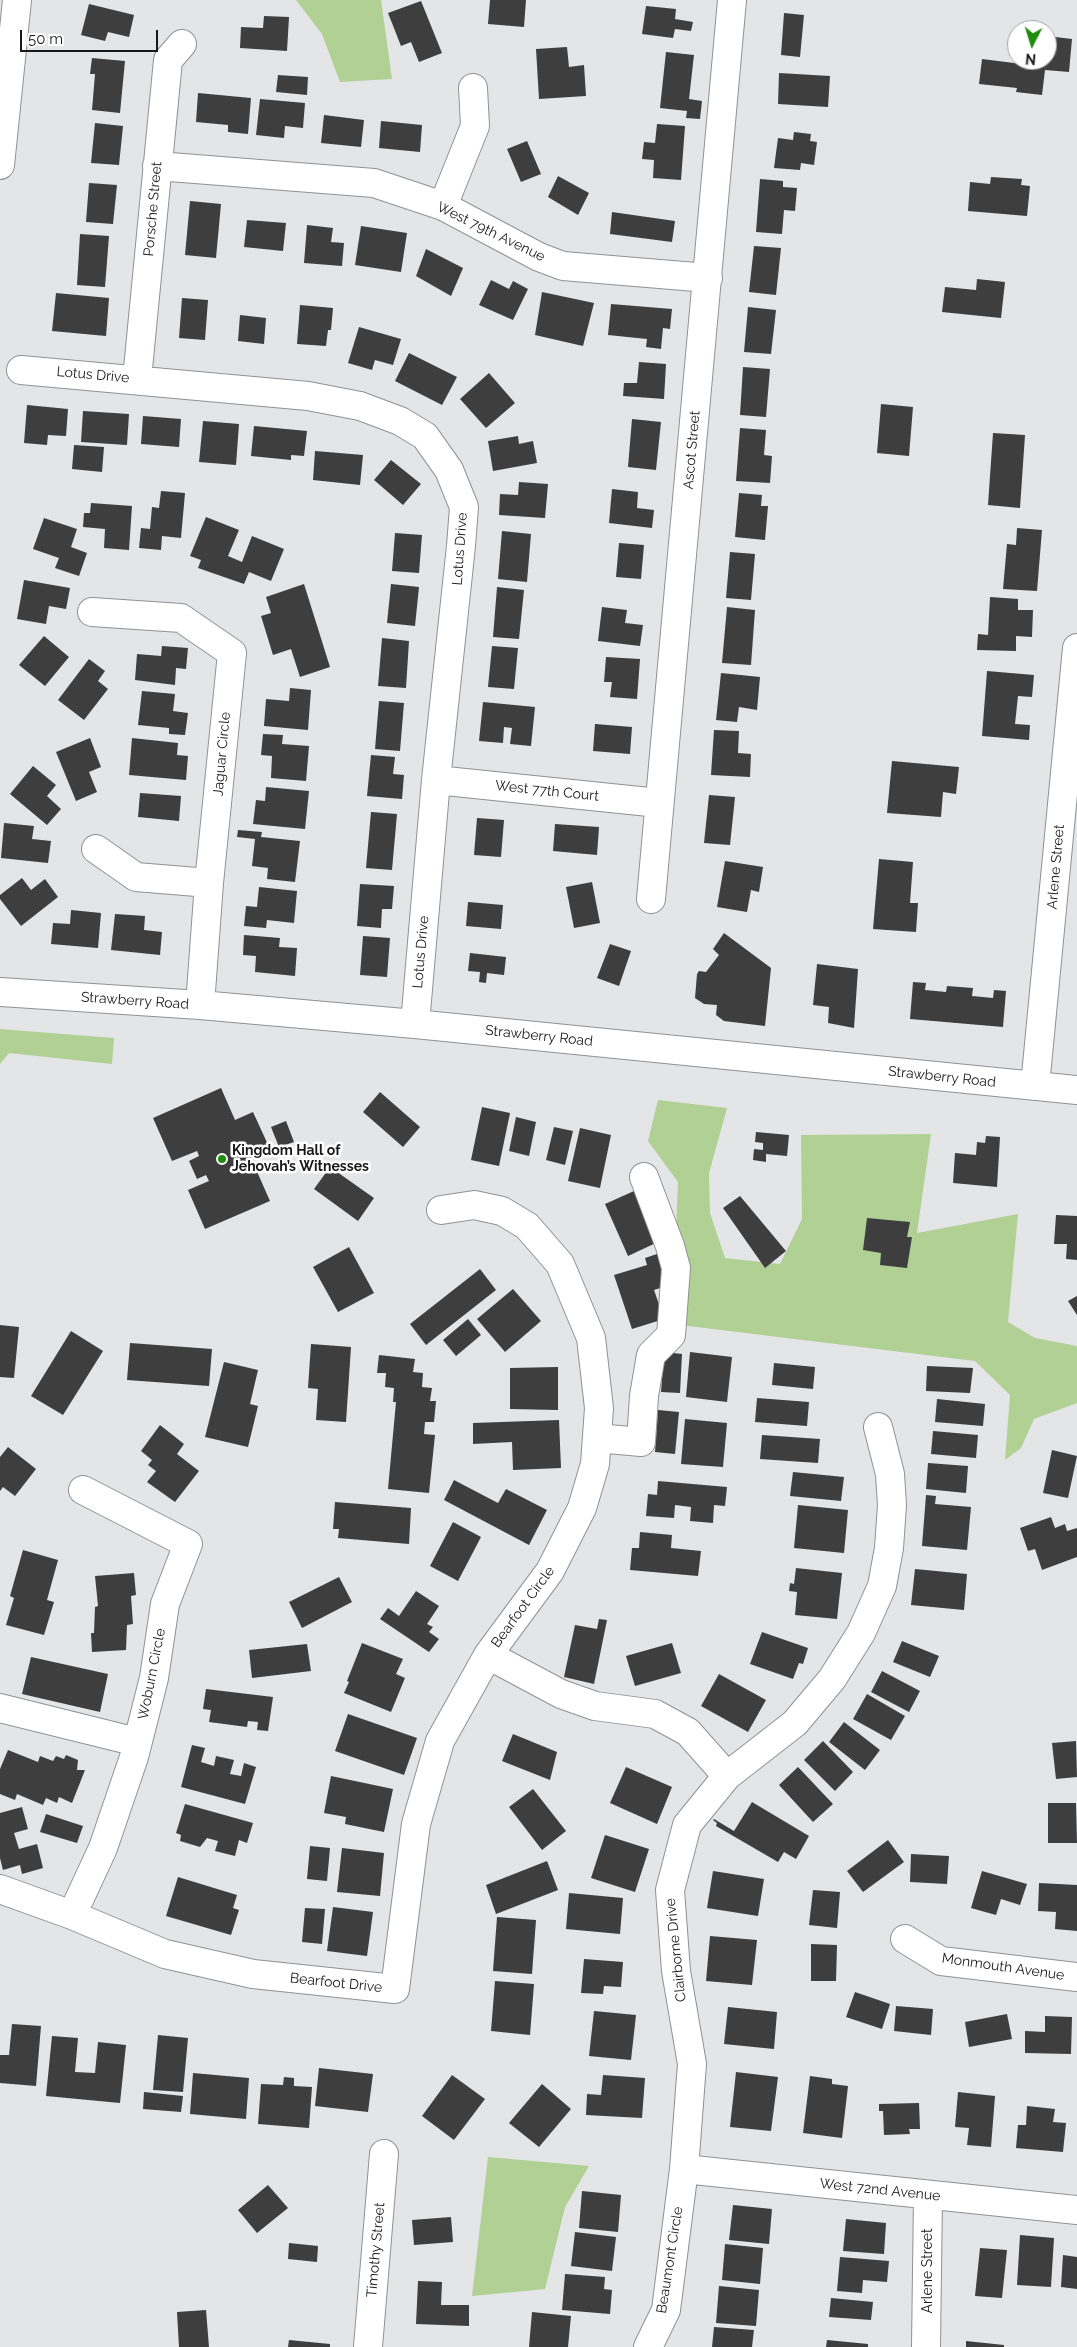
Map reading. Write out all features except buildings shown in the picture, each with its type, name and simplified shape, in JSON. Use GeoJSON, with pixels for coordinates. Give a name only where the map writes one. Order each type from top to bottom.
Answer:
{"type":"FeatureCollection","features":[{"type":"Feature","properties":{"kind":"street"},"geometry":{"type":"LineString","coordinates":[[0,165],[17,0]]}},
{"type":"Feature","properties":{"kind":"street","name":"Ascot Street"},"geometry":{"type":"LineString","coordinates":[[651,899],[732,0]]}},
{"type":"Feature","properties":{"kind":"street","name":"Porsche Street"},"geometry":{"type":"LineString","coordinates":[[137,379],[168,60],[182,44]]}},
{"type":"Feature","properties":{"kind":"street"},"geometry":{"type":"LineString","coordinates":[[443,206],[475,126],[473,88]]}},
{"type":"Feature","properties":{"kind":"street","name":"West 79th Avenue"},"geometry":{"type":"LineString","coordinates":[[157,166],[374,182],[443,206],[539,257],[563,266],[708,278]]}},
{"type":"Feature","properties":{"kind":"street","name":"Lotus Drive"},"geometry":{"type":"LineString","coordinates":[[22,370],[308,396],[360,406],[400,421],[425,436],[449,470],[464,507],[462,546],[436,780],[415,1024]]}},
{"type":"Feature","properties":{"kind":"street","name":"Jaguar Circle"},"geometry":{"type":"LineString","coordinates":[[92,612],[181,618],[232,653],[209,883],[200,1005]]}},
{"type":"Feature","properties":{"kind":"street","name":"Arlene Street"},"geometry":{"type":"LineString","coordinates":[[1035,1086],[1077,648]]}},
{"type":"Feature","properties":{"kind":"street","name":"West 77th Court"},"geometry":{"type":"LineString","coordinates":[[436,780],[659,803]]}},
{"type":"Feature","properties":{"kind":"street"},"geometry":{"type":"LineString","coordinates":[[96,849],[136,877],[209,883]]}},
{"type":"Feature","properties":{"kind":"street","name":"Strawberry Road"},"geometry":{"type":"LineString","coordinates":[[0,992],[200,1005],[415,1024],[1077,1090]]}},
{"type":"Feature","properties":{"kind":"street"},"geometry":{"type":"LineString","coordinates":[[597,1438],[642,1442],[644,1396],[651,1354],[671,1335],[676,1268],[670,1246],[644,1177]]}},
{"type":"Feature","properties":{"kind":"street","name":"Bearfoot Circle"},"geometry":{"type":"LineString","coordinates":[[441,1210],[474,1204],[502,1211],[527,1226],[560,1264],[590,1338],[599,1408],[595,1464],[582,1508],[550,1571],[488,1655]]}},
{"type":"Feature","properties":{"kind":"street","name":"Clairborne Drive"},"geometry":{"type":"LineString","coordinates":[[684,2169],[692,2064],[676,1971],[670,1890],[687,1825],[727,1776],[795,1723],[832,1679],[861,1633],[882,1586],[889,1548],[892,1505],[890,1474],[878,1427]]}},
{"type":"Feature","properties":{"kind":"street","name":"Woburn Circle"},"geometry":{"type":"LineString","coordinates":[[72,1915],[102,1848],[138,1742],[154,1678],[165,1604],[188,1544],[83,1490]]}},
{"type":"Feature","properties":{"kind":"street"},"geometry":{"type":"LineString","coordinates":[[488,1655],[561,1694],[595,1706],[655,1714],[688,1732],[727,1776]]}},
{"type":"Feature","properties":{"kind":"street","name":"Bearfoot Drive"},"geometry":{"type":"LineString","coordinates":[[0,1888],[72,1915],[165,1954],[253,1974],[395,1989],[416,1824],[440,1741],[488,1655]]}},
{"type":"Feature","properties":{"kind":"street"},"geometry":{"type":"LineString","coordinates":[[0,1708],[138,1742]]}},
{"type":"Feature","properties":{"kind":"street","name":"Monmouth Avenue"},"geometry":{"type":"LineString","coordinates":[[905,1939],[940,1961],[1077,1977]]}},
{"type":"Feature","properties":{"kind":"street","name":"Timothy Street"},"geometry":{"type":"LineString","coordinates":[[368,2347],[384,2154]]}},
{"type":"Feature","properties":{"kind":"street","name":"West 72nd Avenue"},"geometry":{"type":"LineString","coordinates":[[684,2169],[928,2196],[1077,2210]]}},
{"type":"Feature","properties":{"kind":"street","name":"Beaumont Circle"},"geometry":{"type":"LineString","coordinates":[[648,2347],[666,2310],[684,2169]]}},
{"type":"Feature","properties":{"kind":"street","name":"Arlene Street"},"geometry":{"type":"LineString","coordinates":[[926,2347],[928,2196]]}},
{"type":"Feature","properties":{"kind":"green space"},"geometry":{"type":"Polygon","coordinates":[[[296,0],[381,0],[392,79],[340,82],[322,34],[296,0]]]}},
{"type":"Feature","properties":{"kind":"green space"},"geometry":{"type":"Polygon","coordinates":[[[0,1029],[114,1038],[112,1064],[9,1053],[0,1064],[0,1029]]]}},
{"type":"Feature","properties":{"kind":"green space"},"geometry":{"type":"Polygon","coordinates":[[[658,1100],[727,1108],[709,1173],[710,1213],[725,1258],[780,1264],[802,1219],[801,1135],[931,1134],[917,1233],[1018,1214],[1008,1322],[1035,1338],[1077,1346],[1077,1403],[1034,1419],[1021,1448],[1005,1460],[1010,1395],[975,1361],[672,1324],[678,1182],[648,1141],[658,1100]]]}},
{"type":"Feature","properties":{"kind":"green space"},"geometry":{"type":"Polygon","coordinates":[[[488,2157],[589,2166],[565,2207],[545,2289],[472,2296],[488,2157]]]}},
{"type":"Feature","properties":{"kind":"place","name":"Kingdom Hall of Jehovah’s Witnesses"},"geometry":{"type":"Point","coordinates":[222,1159]}}]}
